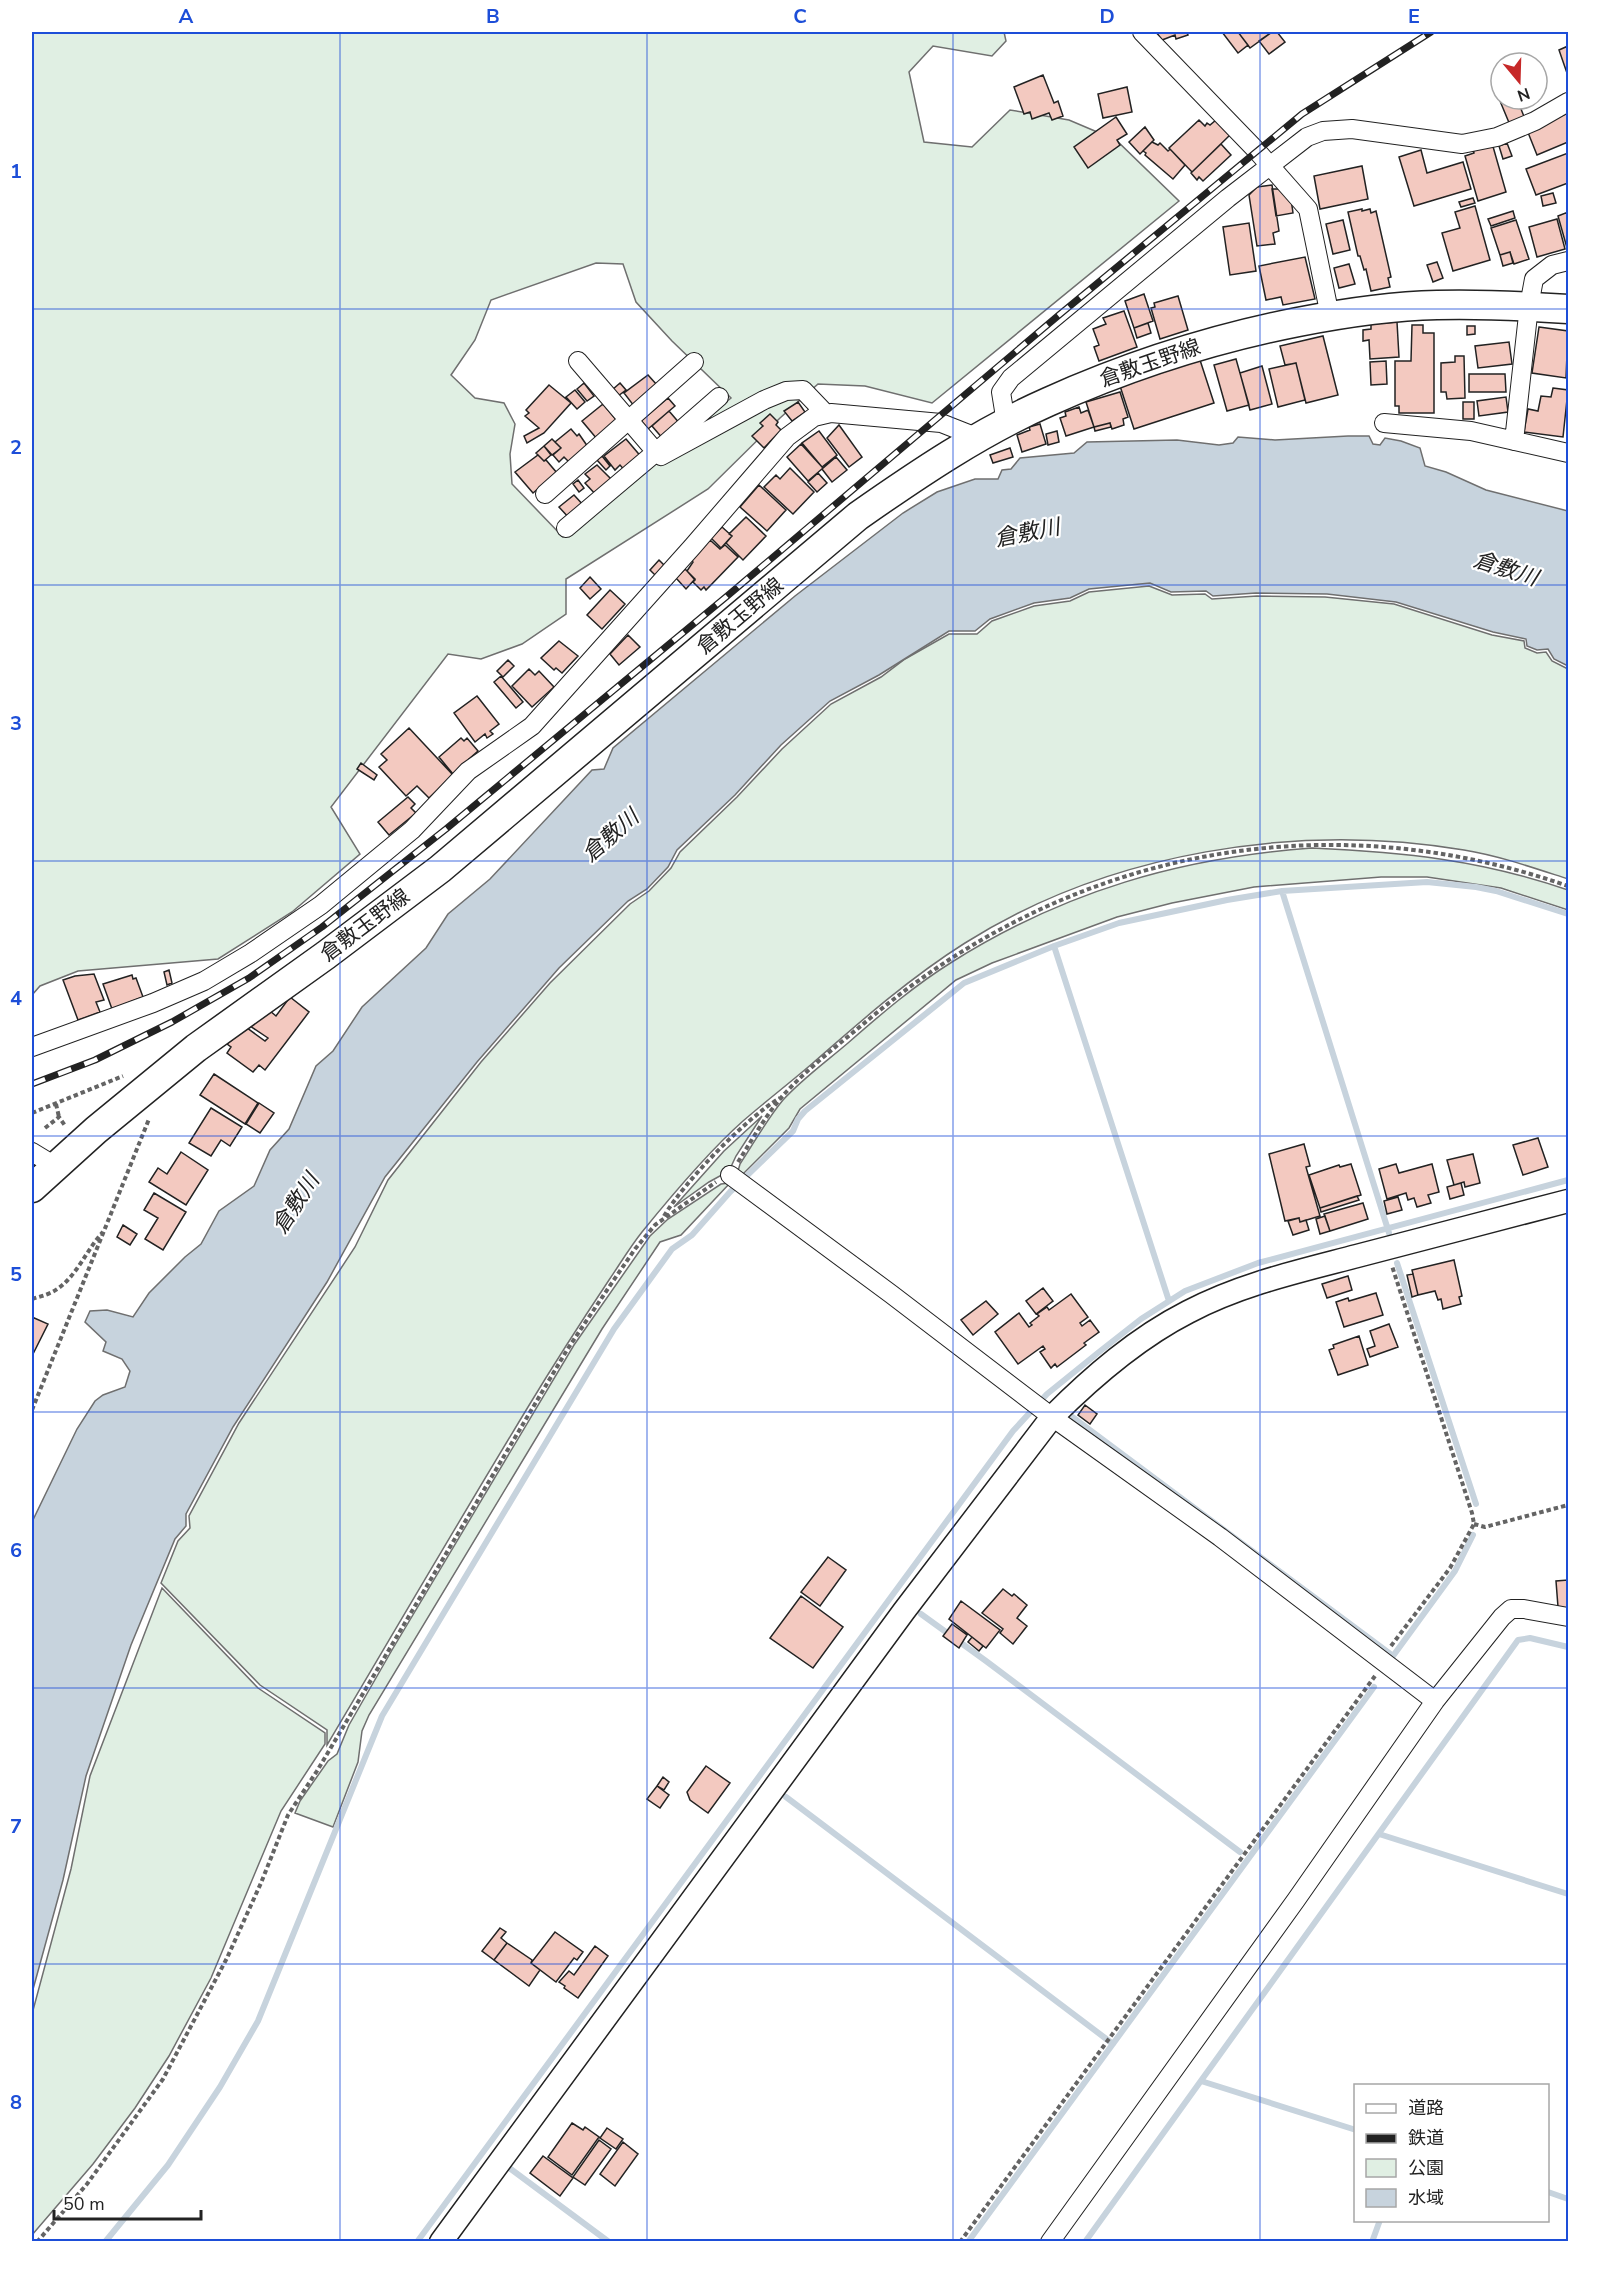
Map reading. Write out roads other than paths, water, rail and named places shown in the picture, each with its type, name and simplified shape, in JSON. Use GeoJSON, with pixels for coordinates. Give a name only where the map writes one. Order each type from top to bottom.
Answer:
{"type":"FeatureCollection","features":[{"type":"Feature","properties":{"kind":"main road","name":"倉敷玉野線"},"geometry":{"type":"LineString","coordinates":[[32,1188],[43,1159],[326,956],[440,868],[858,516],[904,484],[979,438],[1047,402],[1102,379],[1202,344],[1330,316],[1436,305],[1569,309]]}},
{"type":"Feature","properties":{"kind":"street"},"geometry":{"type":"LineString","coordinates":[[1142,32],[1308,209],[1330,316]]}},
{"type":"Feature","properties":{"kind":"street"},"geometry":{"type":"LineString","coordinates":[[1006,423],[1001,392],[1011,378],[1228,198],[1307,137],[1323,131],[1352,129],[1462,144],[1497,137],[1536,121],[1569,102]]}},
{"type":"Feature","properties":{"kind":"street"},"geometry":{"type":"LineString","coordinates":[[1514,441],[1534,279],[1551,266],[1569,261]]}},
{"type":"Feature","properties":{"kind":"street"},"geometry":{"type":"LineString","coordinates":[[578,361],[661,456],[764,400],[786,391],[803,390],[826,414]]}},
{"type":"Feature","properties":{"kind":"street"},"geometry":{"type":"LineString","coordinates":[[544,494],[694,362]]}},
{"type":"Feature","properties":{"kind":"street"},"geometry":{"type":"LineString","coordinates":[[566,528],[719,398]]}},
{"type":"Feature","properties":{"kind":"street"},"geometry":{"type":"LineString","coordinates":[[32,1047],[153,1003],[204,981],[321,905],[412,830],[468,771],[532,726],[788,437],[814,417],[831,413],[941,423],[979,438]]}},
{"type":"Feature","properties":{"kind":"street"},"geometry":{"type":"LineString","coordinates":[[1384,423],[1471,431],[1569,453]]}},
{"type":"Feature","properties":{"kind":"street"},"geometry":{"type":"LineString","coordinates":[[736,1180],[891,1294],[1041,1409],[1387,1656],[1435,1701]]}},
{"type":"Feature","properties":{"kind":"street"},"geometry":{"type":"LineString","coordinates":[[441,2241],[904,1611],[1041,1409],[1163,1326],[1216,1299],[1270,1280],[1569,1201]]}},
{"type":"Feature","properties":{"kind":"street"},"geometry":{"type":"LineString","coordinates":[[1050,2241],[1296,1900],[1435,1701],[1502,1617],[1511,1609],[1524,1609],[1569,1617]]}},
{"type":"Feature","properties":{"kind":"water","name":"倉敷川"},"geometry":{"type":"Polygon","coordinates":[[[1369,436],[1373,444],[1380,445],[1385,438],[1401,441],[1420,448],[1425,466],[1446,472],[1486,490],[1568,511],[1568,666],[1554,659],[1548,649],[1537,650],[1527,646],[1526,639],[1493,632],[1396,602],[1327,594],[1256,593],[1213,596],[1206,591],[1171,592],[1150,583],[1089,589],[1070,598],[1034,603],[990,619],[975,631],[949,631],[879,675],[830,701],[781,745],[735,795],[677,850],[668,867],[647,889],[628,901],[559,968],[477,1062],[385,1177],[327,1282],[233,1427],[186,1514],[186,1526],[175,1539],[131,1645],[86,1776],[63,1880],[32,1993],[32,1522],[77,1429],[95,1401],[103,1395],[125,1387],[130,1371],[122,1359],[103,1351],[106,1342],[85,1322],[90,1311],[107,1310],[133,1317],[149,1293],[201,1244],[219,1211],[254,1186],[270,1150],[289,1129],[316,1066],[333,1051],[362,1007],[426,948],[448,914],[490,879],[592,770],[604,769],[613,748],[795,596],[903,513],[937,492],[975,479],[998,479],[1002,470],[1011,469],[1020,458],[1074,453],[1087,442],[1177,440],[1219,445],[1233,443],[1238,437],[1275,440],[1369,436]]]}},
{"type":"Feature","properties":{"kind":"waterway"},"geometry":{"type":"LineString","coordinates":[[105,2242],[168,2165],[220,2087],[258,2021],[382,1716],[614,1329],[672,1249],[692,1235],[730,1192],[793,1131],[798,1119],[805,1111],[964,983],[1054,946],[1119,923],[1282,891],[1427,882],[1496,891],[1568,914]]}},
{"type":"Feature","properties":{"kind":"waterway"},"geometry":{"type":"LineString","coordinates":[[1282,891],[1389,1233]]}},
{"type":"Feature","properties":{"kind":"waterway"},"geometry":{"type":"LineString","coordinates":[[1054,946],[1169,1301]]}},
{"type":"Feature","properties":{"kind":"waterway"},"geometry":{"type":"LineString","coordinates":[[417,2242],[1013,1431],[1047,1394],[1141,1319],[1185,1291],[1258,1263],[1568,1180]]}},
{"type":"Feature","properties":{"kind":"waterway"},"geometry":{"type":"LineString","coordinates":[[1397,1263],[1476,1504]]}},
{"type":"Feature","properties":{"kind":"waterway"},"geometry":{"type":"LineString","coordinates":[[1071,1416],[1393,1656],[1455,1571],[1473,1535]]}},
{"type":"Feature","properties":{"kind":"waterway"},"geometry":{"type":"LineString","coordinates":[[921,1614],[1240,1852]]}},
{"type":"Feature","properties":{"kind":"waterway"},"geometry":{"type":"LineString","coordinates":[[1085,2242],[1518,1640],[1530,1638],[1568,1647]]}},
{"type":"Feature","properties":{"kind":"waterway"},"geometry":{"type":"LineString","coordinates":[[968,2242],[1374,1687]]}},
{"type":"Feature","properties":{"kind":"waterway"},"geometry":{"type":"LineString","coordinates":[[786,1797],[1113,2044]]}},
{"type":"Feature","properties":{"kind":"waterway"},"geometry":{"type":"LineString","coordinates":[[1379,1834],[1568,1894]]}},
{"type":"Feature","properties":{"kind":"waterway"},"geometry":{"type":"LineString","coordinates":[[1201,2081],[1354,2129]]}},
{"type":"Feature","properties":{"kind":"waterway"},"geometry":{"type":"LineString","coordinates":[[508,2167],[609,2242]]}},
{"type":"Feature","properties":{"kind":"waterway"},"geometry":{"type":"LineString","coordinates":[[1549,2192],[1568,2199]]}},
{"type":"Feature","properties":{"kind":"waterway"},"geometry":{"type":"LineString","coordinates":[[1372,2242],[1379,2222]]}},
{"type":"Feature","properties":{"kind":"railway"},"geometry":{"type":"LineString","coordinates":[[32,1084],[95,1060],[172,1022],[249,978],[322,927],[446,829],[726,597],[1059,315],[1302,114],[1431,32]]}}]}
